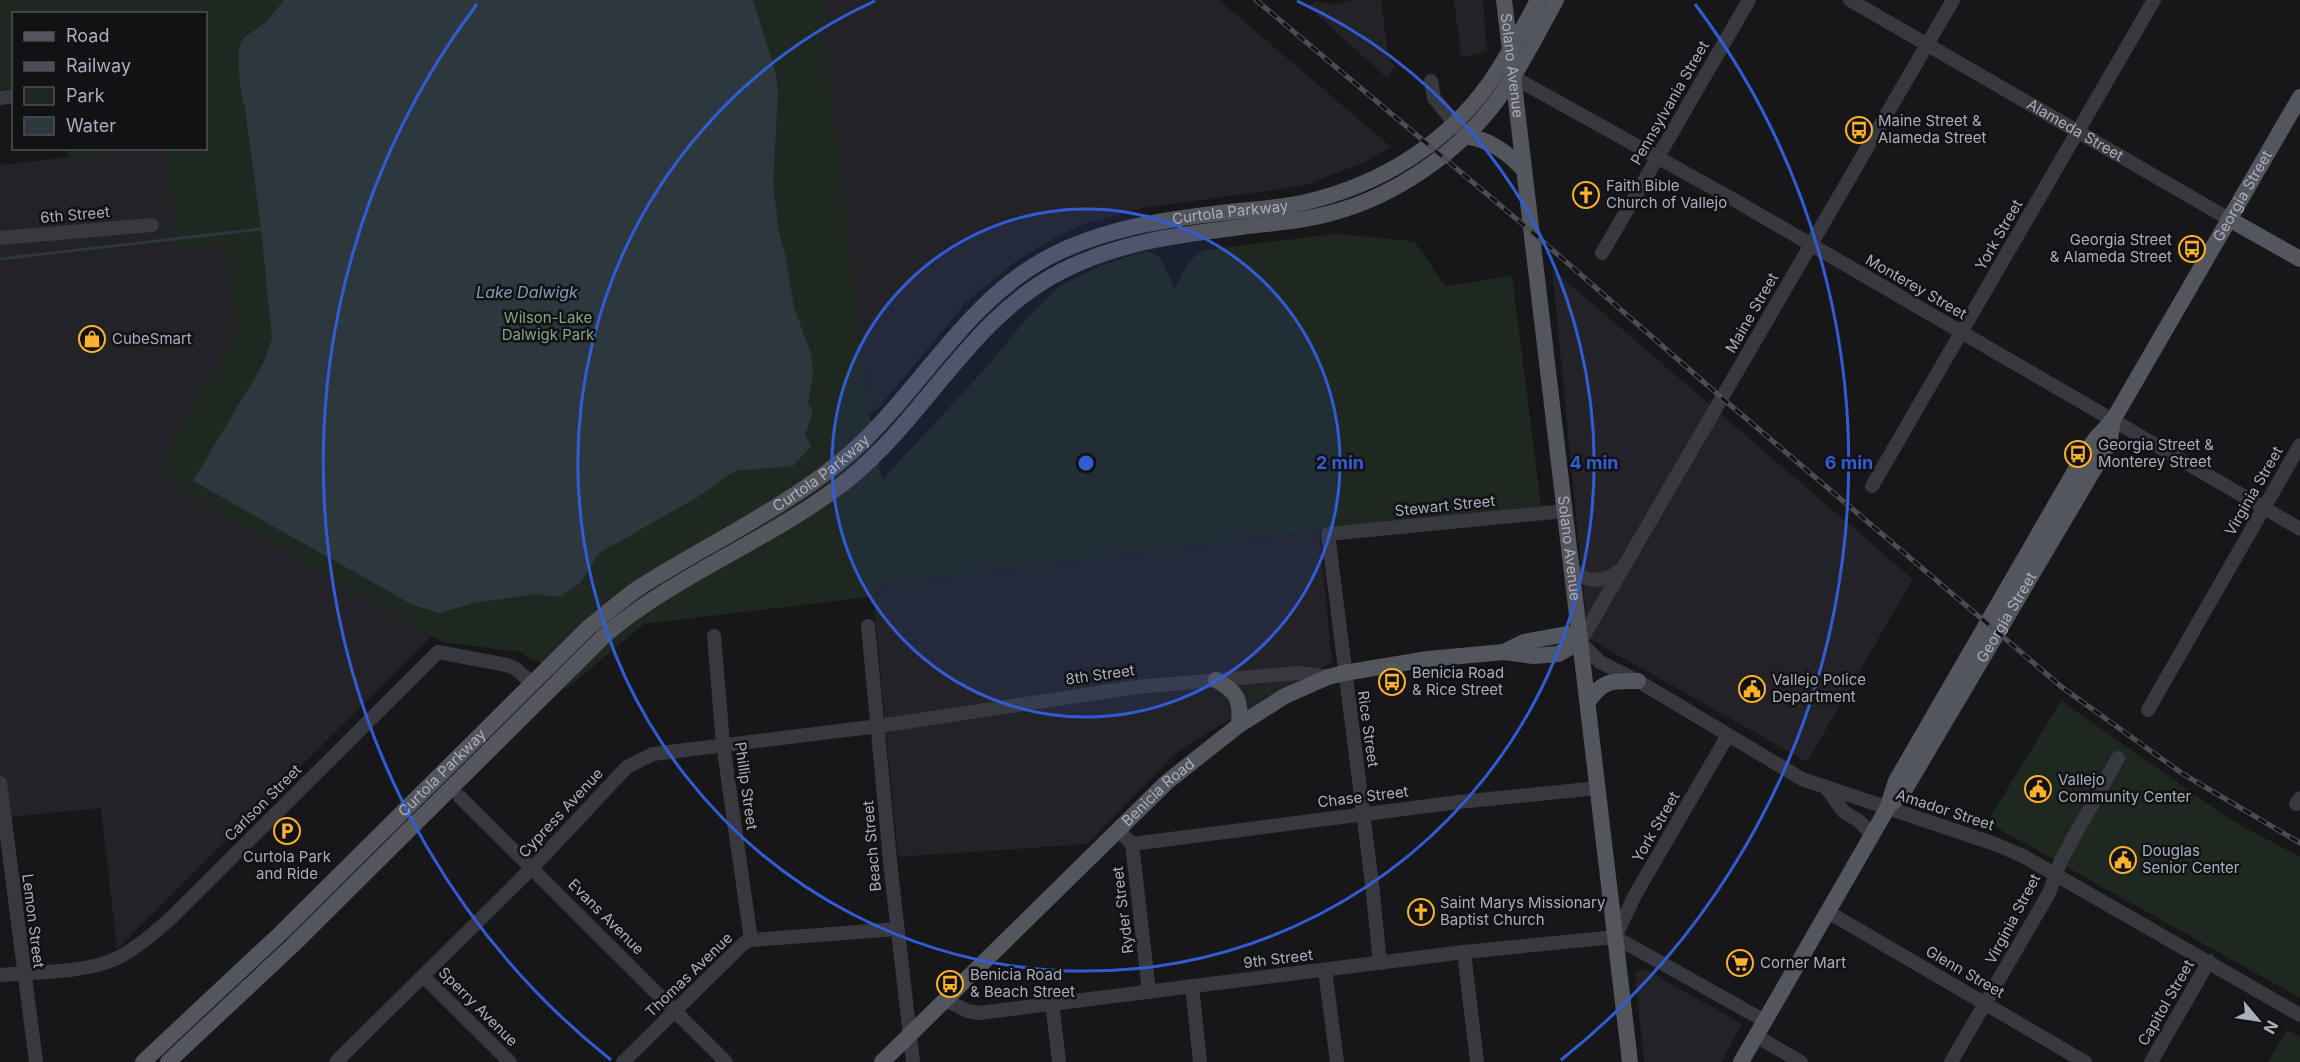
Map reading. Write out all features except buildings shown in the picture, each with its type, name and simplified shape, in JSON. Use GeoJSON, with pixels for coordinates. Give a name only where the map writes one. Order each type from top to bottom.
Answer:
{"type":"FeatureCollection","features":[{"type":"Feature","properties":{"kind":"main road","name":"Solano Avenue"},"geometry":{"type":"LineString","coordinates":[[1504,0],[1630,1062]]}},
{"type":"Feature","properties":{"kind":"main road","name":"Curtola Parkway"},"geometry":{"type":"LineString","coordinates":[[168,1062],[284,954],[614,627],[643,607],[805,511],[861,468],[1002,313],[1053,276],[1109,250],[1140,242],[1335,212],[1370,199],[1404,182],[1441,157],[1510,50],[1538,0]]}},
{"type":"Feature","properties":{"kind":"main road","name":"Curtola Parkway"},"geometry":{"type":"LineString","coordinates":[[143,1062],[268,946],[584,631],[638,589],[812,483],[842,460],[881,422],[979,309],[1042,261],[1102,235],[1139,225],[1303,203],[1360,185],[1394,169],[1428,146],[1460,130],[1495,103],[1556,0]]}},
{"type":"Feature","properties":{"kind":"main road","name":"Georgia Street"},"geometry":{"type":"LineString","coordinates":[[1741,1062],[1887,809],[1895,783],[2083,457],[2096,438],[2113,420],[2300,97]]}},
{"type":"Feature","properties":{"kind":"main road"},"geometry":{"type":"LineString","coordinates":[[1460,130],[1496,146],[1524,170]]}},
{"type":"Feature","properties":{"kind":"main road","name":"Alameda Street"},"geometry":{"type":"LineString","coordinates":[[2229,219],[2300,259]]}},
{"type":"Feature","properties":{"kind":"main road","name":"Benicia Road"},"geometry":{"type":"LineString","coordinates":[[882,1062],[1167,782],[1239,725],[1285,696],[1336,675],[1428,660],[1504,652],[1533,656],[1558,654],[1580,642]]}},
{"type":"Feature","properties":{"kind":"main road"},"geometry":{"type":"LineString","coordinates":[[1216,680],[1229,687],[1236,695],[1240,708],[1239,725]]}},
{"type":"Feature","properties":{"kind":"main road"},"geometry":{"type":"LineString","coordinates":[[1588,702],[1595,690],[1603,683],[1638,681]]}},
{"type":"Feature","properties":{"kind":"main road"},"geometry":{"type":"LineString","coordinates":[[522,718],[533,693],[533,684]]}},
{"type":"Feature","properties":{"kind":"street","name":"Pennsylvania Street"},"geometry":{"type":"LineString","coordinates":[[1602,253],[1749,0]]}},
{"type":"Feature","properties":{"kind":"street","name":"Alameda Street"},"geometry":{"type":"LineString","coordinates":[[1850,0],[2229,219]]}},
{"type":"Feature","properties":{"kind":"street","name":"Maine Street"},"geometry":{"type":"LineString","coordinates":[[1580,642],[1953,0]]}},
{"type":"Feature","properties":{"kind":"street","name":"York Street"},"geometry":{"type":"LineString","coordinates":[[1872,486],[2154,0]]}},
{"type":"Feature","properties":{"kind":"street","name":"Monterey Street"},"geometry":{"type":"LineString","coordinates":[[1513,76],[1811,245],[2300,529]]}},
{"type":"Feature","properties":{"kind":"street"},"geometry":{"type":"LineString","coordinates":[[1431,81],[1434,98],[1460,130]]}},
{"type":"Feature","properties":{"kind":"street","name":"6th Street"},"geometry":{"type":"LineString","coordinates":[[0,238],[152,225]]}},
{"type":"Feature","properties":{"kind":"street","name":"Virginia Street"},"geometry":{"type":"LineString","coordinates":[[2148,710],[2300,445]]}},
{"type":"Feature","properties":{"kind":"street","name":"Stewart Street"},"geometry":{"type":"LineString","coordinates":[[1328,534],[1565,511]]}},
{"type":"Feature","properties":{"kind":"street","name":"Rice Street"},"geometry":{"type":"LineString","coordinates":[[1328,534],[1336,675],[1363,814],[1380,963]]}},
{"type":"Feature","properties":{"kind":"street"},"geometry":{"type":"LineString","coordinates":[[1572,566],[1578,574],[1597,581],[1609,578],[1623,568]]}},
{"type":"Feature","properties":{"kind":"street","name":"Beach Street"},"geometry":{"type":"LineString","coordinates":[[868,626],[897,929],[913,1062]]}},
{"type":"Feature","properties":{"kind":"street","name":"Phillip Street"},"geometry":{"type":"LineString","coordinates":[[714,636],[723,744],[751,940]]}},
{"type":"Feature","properties":{"kind":"street","name":"Amador Street"},"geometry":{"type":"LineString","coordinates":[[1580,642],[1600,662],[1638,681],[1802,779],[1995,844],[2023,856],[2300,1015]]}},
{"type":"Feature","properties":{"kind":"street","name":"Carlson Street"},"geometry":{"type":"LineString","coordinates":[[0,975],[103,964],[122,956],[133,948],[171,918],[438,652],[507,665],[516,669],[533,684]]}},
{"type":"Feature","properties":{"kind":"street","name":"8th Street"},"geometry":{"type":"LineString","coordinates":[[879,726],[1137,687],[1298,673],[1336,675]]}},
{"type":"Feature","properties":{"kind":"street","name":"Cypress Avenue"},"geometry":{"type":"LineString","coordinates":[[336,1062],[532,867],[627,767],[653,754],[879,726]]}},
{"type":"Feature","properties":{"kind":"street","name":"York Street"},"geometry":{"type":"LineString","coordinates":[[1615,937],[1635,895],[1728,735]]}},
{"type":"Feature","properties":{"kind":"street","name":"Virginia Street"},"geometry":{"type":"LineString","coordinates":[[1952,1062],[2049,893],[2062,858],[2118,758]]}},
{"type":"Feature","properties":{"kind":"street","name":"Lemon Street"},"geometry":{"type":"LineString","coordinates":[[0,783],[7,903],[23,973],[36,1062]]}},
{"type":"Feature","properties":{"kind":"street","name":"Chase Street"},"geometry":{"type":"LineString","coordinates":[[1132,844],[1363,814],[1598,788]]}},
{"type":"Feature","properties":{"kind":"street"},"geometry":{"type":"LineString","coordinates":[[1827,789],[1844,812],[1859,821],[1872,836]]}},
{"type":"Feature","properties":{"kind":"street","name":"Evans Avenue"},"geometry":{"type":"LineString","coordinates":[[460,797],[726,1062]]}},
{"type":"Feature","properties":{"kind":"street","name":"Ryder Street"},"geometry":{"type":"LineString","coordinates":[[1118,830],[1132,844],[1149,992]]}},
{"type":"Feature","properties":{"kind":"street","name":"Glenn Street"},"geometry":{"type":"LineString","coordinates":[[1828,912],[2085,1062]]}},
{"type":"Feature","properties":{"kind":"street","name":"Thomas Avenue"},"geometry":{"type":"LineString","coordinates":[[623,1062],[744,944],[751,940],[897,929]]}},
{"type":"Feature","properties":{"kind":"street"},"geometry":{"type":"LineString","coordinates":[[1615,937],[1765,1021]]}},
{"type":"Feature","properties":{"kind":"street","name":"9th Street"},"geometry":{"type":"LineString","coordinates":[[946,1001],[968,1011],[979,1013],[1464,952],[1615,937]]}},
{"type":"Feature","properties":{"kind":"street"},"geometry":{"type":"LineString","coordinates":[[1464,952],[1477,1062]]}},
{"type":"Feature","properties":{"kind":"street","name":"Capitol Street"},"geometry":{"type":"LineString","coordinates":[[2151,1062],[2209,961]]}},
{"type":"Feature","properties":{"kind":"street"},"geometry":{"type":"LineString","coordinates":[[1325,970],[1337,1062]]}},
{"type":"Feature","properties":{"kind":"street","name":"Sperry Avenue"},"geometry":{"type":"LineString","coordinates":[[423,976],[510,1062]]}},
{"type":"Feature","properties":{"kind":"street"},"geometry":{"type":"LineString","coordinates":[[1192,986],[1200,1062]]}},
{"type":"Feature","properties":{"kind":"street"},"geometry":{"type":"LineString","coordinates":[[1052,1003],[1059,1062]]}},
{"type":"Feature","properties":{"kind":"street"},"geometry":{"type":"LineString","coordinates":[[1756,1036],[1801,1062]]}},
{"type":"Feature","properties":{"kind":"shaded area"},"geometry":{"type":"Polygon","coordinates":[[[821,0],[1219,0],[1391,147],[1365,162],[1311,183],[1142,208],[1079,226],[1054,238],[1015,262],[967,301],[876,411],[869,413],[821,0]]]}},
{"type":"Feature","properties":{"kind":"shaded area"},"geometry":{"type":"Polygon","coordinates":[[[1351,0],[1381,0],[1388,55],[1395,66],[1387,78],[1309,7],[1315,1],[1333,5],[1351,0]]]}},
{"type":"Feature","properties":{"kind":"shaded area"},"geometry":{"type":"Polygon","coordinates":[[[1454,0],[1483,0],[1487,52],[1461,57],[1454,0]]]}},
{"type":"Feature","properties":{"kind":"shaded area"},"geometry":{"type":"Polygon","coordinates":[[[133,150],[166,150],[177,249],[224,243],[238,330],[158,466],[175,487],[432,636],[117,949],[101,808],[0,818],[0,165],[133,150]]]}},
{"type":"Feature","properties":{"kind":"shaded area"},"geometry":{"type":"Polygon","coordinates":[[[1552,269],[1913,579],[1807,762],[1588,638],[1552,269]]]}},
{"type":"Feature","properties":{"kind":"shaded area"},"geometry":{"type":"Polygon","coordinates":[[[1319,530],[1332,662],[1222,724],[1176,753],[1087,844],[898,857],[873,596],[877,596],[886,584],[1319,530]]]}},
{"type":"Feature","properties":{"kind":"shaded area"},"geometry":{"type":"Polygon","coordinates":[[[1645,969],[1742,1024],[1721,1062],[1644,1062],[1635,974],[1645,969]]]}},
{"type":"Feature","properties":{"kind":"green space","name":"Wilson-Lake Dalwigk Park"},"geometry":{"type":"Polygon","coordinates":[[[0,0],[821,0],[869,413],[882,480],[986,368],[1023,323],[1060,286],[1102,265],[1146,251],[1160,258],[1175,288],[1190,261],[1205,250],[1335,234],[1414,241],[1445,286],[1512,276],[1541,506],[1319,530],[886,584],[877,596],[644,624],[566,689],[545,666],[530,659],[522,652],[442,642],[175,487],[158,465],[238,330],[224,244],[177,249],[166,150],[207,150],[207,12],[12,12],[12,88],[0,90],[0,0]]]}},
{"type":"Feature","properties":{"kind":"green space"},"geometry":{"type":"Polygon","coordinates":[[[68,150],[134,150],[69,158],[68,150]]]}},
{"type":"Feature","properties":{"kind":"green space"},"geometry":{"type":"Polygon","coordinates":[[[1278,684],[1278,688],[1254,700],[1251,687],[1278,684]]]}},
{"type":"Feature","properties":{"kind":"green space"},"geometry":{"type":"Polygon","coordinates":[[[2061,701],[2231,820],[2300,857],[2300,998],[1987,822],[2061,701]]]}},
{"type":"Feature","properties":{"kind":"green space"},"geometry":{"type":"Polygon","coordinates":[[[2287,1030],[2300,1037],[2300,1062],[2268,1062],[2287,1030]]]}},
{"type":"Feature","properties":{"kind":"water","name":"Lake Dalwigk"},"geometry":{"type":"Polygon","coordinates":[[[284,0],[753,0],[775,70],[778,92],[773,184],[779,232],[794,307],[811,354],[813,375],[808,403],[812,416],[805,434],[811,446],[793,466],[734,471],[698,497],[599,553],[580,583],[560,597],[536,594],[474,603],[439,613],[413,605],[193,481],[263,364],[272,339],[261,229],[240,83],[239,52],[243,39],[260,27],[284,0]]]}},
{"type":"Feature","properties":{"kind":"waterway"},"geometry":{"type":"LineString","coordinates":[[0,259],[261,229]]}},
{"type":"Feature","properties":{"kind":"railway"},"geometry":{"type":"LineString","coordinates":[[1256,0],[1532,232],[1722,398],[2063,688],[2183,774],[2300,843]]}},
{"type":"Feature","properties":{"kind":"place","name":"Maine Street & Alameda Street"},"geometry":{"type":"Point","coordinates":[1859,130]}},
{"type":"Feature","properties":{"kind":"place","name":"Faith Bible Church of Vallejo"},"geometry":{"type":"Point","coordinates":[1586,195]}},
{"type":"Feature","properties":{"kind":"place","name":"Georgia Street & Alameda Street"},"geometry":{"type":"Point","coordinates":[2192,249]}},
{"type":"Feature","properties":{"kind":"place","name":"CubeSmart"},"geometry":{"type":"Point","coordinates":[92,339]}},
{"type":"Feature","properties":{"kind":"place","name":"Georgia Street & Monterey Street"},"geometry":{"type":"Point","coordinates":[2078,454]}},
{"type":"Feature","properties":{"kind":"place","name":"Benicia Road & Rice Street"},"geometry":{"type":"Point","coordinates":[1392,682]}},
{"type":"Feature","properties":{"kind":"place","name":"Vallejo Police Department"},"geometry":{"type":"Point","coordinates":[1752,689]}},
{"type":"Feature","properties":{"kind":"place","name":"Vallejo Community Center"},"geometry":{"type":"Point","coordinates":[2038,789]}},
{"type":"Feature","properties":{"kind":"place","name":"Curtola Park and Ride"},"geometry":{"type":"Point","coordinates":[287,831]}},
{"type":"Feature","properties":{"kind":"place","name":"Douglas Senior Center"},"geometry":{"type":"Point","coordinates":[2123,860]}},
{"type":"Feature","properties":{"kind":"place","name":"Saint Marys Missionary Baptist Church"},"geometry":{"type":"Point","coordinates":[1421,912]}},
{"type":"Feature","properties":{"kind":"place","name":"Corner Mart"},"geometry":{"type":"Point","coordinates":[1740,963]}},
{"type":"Feature","properties":{"kind":"place","name":"Benicia Road & Beach Street"},"geometry":{"type":"Point","coordinates":[950,984]}}]}
